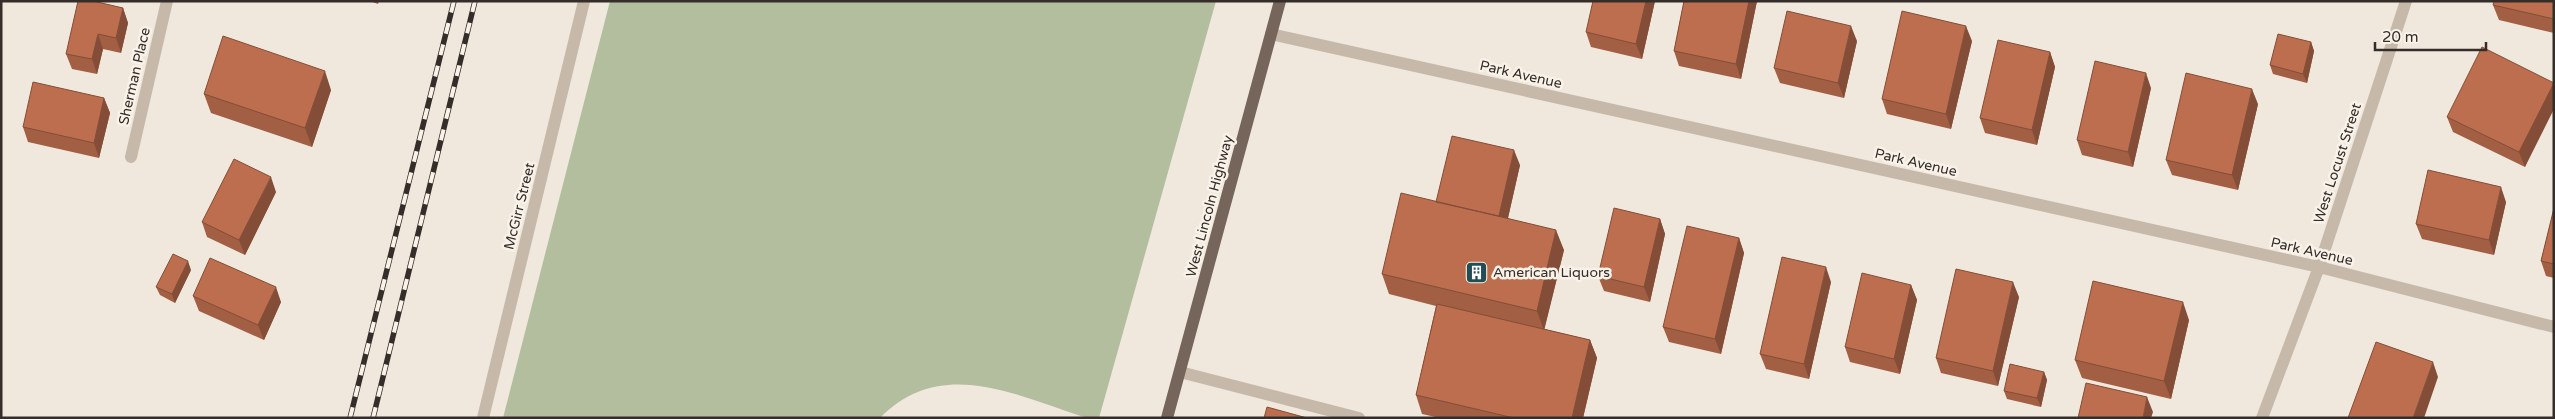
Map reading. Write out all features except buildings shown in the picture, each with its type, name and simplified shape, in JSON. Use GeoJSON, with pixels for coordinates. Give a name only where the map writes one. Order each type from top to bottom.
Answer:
{"type":"FeatureCollection","features":[{"type":"Feature","properties":{"kind":"main road","name":"West Lincoln Highway"},"geometry":{"type":"LineString","coordinates":[[1168,418],[1280,1]]}},
{"type":"Feature","properties":{"kind":"street","name":"Sherman Place"},"geometry":{"type":"LineString","coordinates":[[131,157],[167,1]]}},
{"type":"Feature","properties":{"kind":"street","name":"McGirr Street"},"geometry":{"type":"LineString","coordinates":[[483,418],[584,1]]}},
{"type":"Feature","properties":{"kind":"street","name":"West Locust Street"},"geometry":{"type":"LineString","coordinates":[[2262,418],[2319,267],[2406,1]]}},
{"type":"Feature","properties":{"kind":"street","name":"Park Avenue"},"geometry":{"type":"LineString","coordinates":[[1271,34],[2319,267],[2554,327]]}},
{"type":"Feature","properties":{"kind":"street"},"geometry":{"type":"LineString","coordinates":[[1180,372],[1359,418]]}},
{"type":"Feature","properties":{"kind":"green space"},"geometry":{"type":"Polygon","coordinates":[[[610,1],[1216,1],[1099,418],[1087,418],[1007,392],[980,386],[954,385],[928,388],[904,399],[880,418],[503,418],[610,1]]]}},
{"type":"Feature","properties":{"kind":"railway"},"geometry":{"type":"LineString","coordinates":[[350,418],[454,1]]}},
{"type":"Feature","properties":{"kind":"railway"},"geometry":{"type":"LineString","coordinates":[[373,418],[475,1]]}},
{"type":"Feature","properties":{"kind":"place","name":"American Liquors"},"geometry":{"type":"Point","coordinates":[1477,272]}}]}
